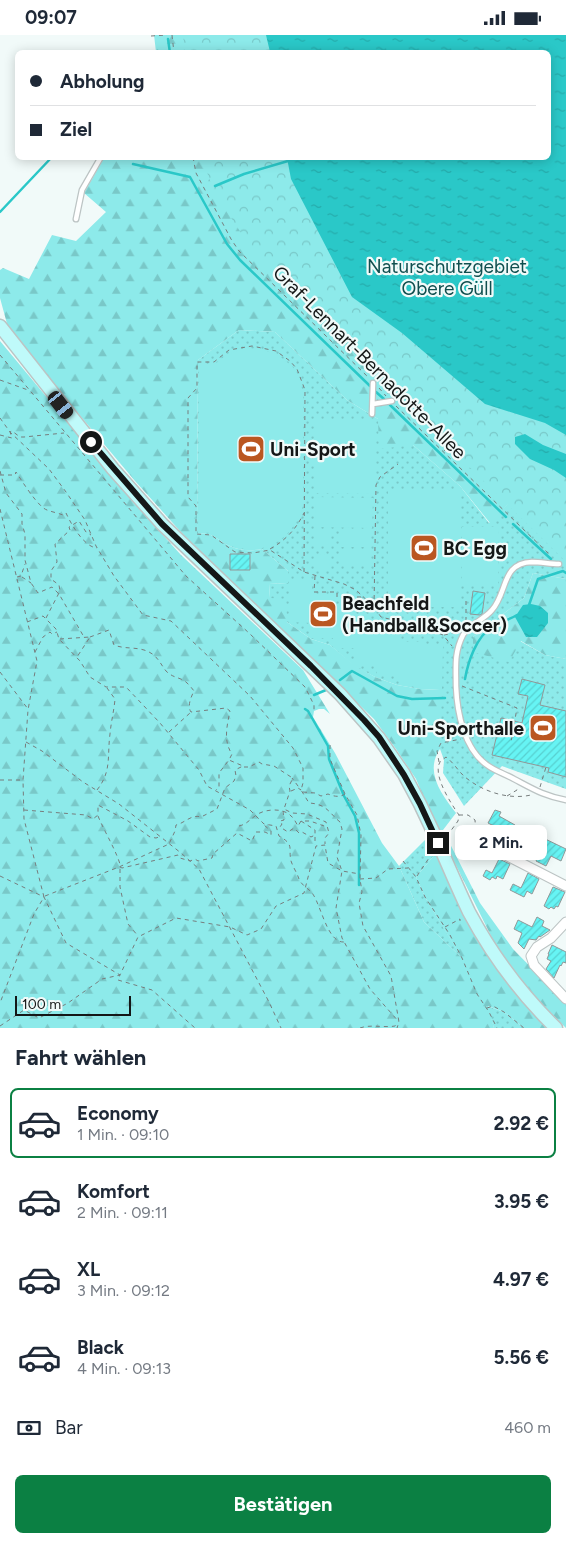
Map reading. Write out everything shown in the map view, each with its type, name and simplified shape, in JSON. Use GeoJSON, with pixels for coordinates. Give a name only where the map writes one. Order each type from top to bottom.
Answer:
{"type":"FeatureCollection","features":[{"type":"Feature","properties":{"kind":"main road"},"geometry":{"type":"LineString","coordinates":[[0,326],[108,462],[162,524],[340,694],[379,737],[420,804],[469,911],[486,942],[526,996],[556,1028]]}},
{"type":"Feature","properties":{"kind":"street"},"geometry":{"type":"LineString","coordinates":[[486,845],[566,886]]}},
{"type":"Feature","properties":{"kind":"street"},"geometry":{"type":"LineString","coordinates":[[566,922],[550,938],[537,947],[530,956],[534,965],[566,999]]}},
{"type":"Feature","properties":{"kind":"lane"},"geometry":{"type":"LineString","coordinates":[[76,219],[82,190],[99,160]]}},
{"type":"Feature","properties":{"kind":"lane"},"geometry":{"type":"LineString","coordinates":[[372,414],[373,383]]}},
{"type":"Feature","properties":{"kind":"lane"},"geometry":{"type":"LineString","coordinates":[[373,404],[392,401]]}},
{"type":"Feature","properties":{"kind":"lane"},"geometry":{"type":"LineString","coordinates":[[559,564],[533,562],[522,563],[513,568],[508,575],[503,592],[492,610],[466,630],[456,651],[456,684],[458,714],[467,737],[478,757],[486,764],[538,793],[566,801]]}},
{"type":"Feature","properties":{"kind":"path"},"geometry":{"type":"LineString","coordinates":[[151,36],[168,35]]}},
{"type":"Feature","properties":{"kind":"path"},"geometry":{"type":"LineString","coordinates":[[172,35],[174,50]]}},
{"type":"Feature","properties":{"kind":"path","name":"Graf-Lennart-Bernadotte-Allee"},"geometry":{"type":"LineString","coordinates":[[194,160],[196,173],[239,251],[559,564]]}},
{"type":"Feature","properties":{"kind":"path"},"geometry":{"type":"LineString","coordinates":[[304,512],[298,525],[290,535],[270,550],[253,553],[235,552],[211,535],[196,534],[196,506],[188,497],[188,398],[197,388],[197,362],[214,362],[229,351],[252,345],[276,351],[290,361],[297,369],[305,390],[304,571]]}},
{"type":"Feature","properties":{"kind":"path"},"geometry":{"type":"LineString","coordinates":[[0,355],[186,576],[305,687],[314,711]]}},
{"type":"Feature","properties":{"kind":"path"},"geometry":{"type":"LineString","coordinates":[[0,380],[28,390]]}},
{"type":"Feature","properties":{"kind":"path"},"geometry":{"type":"LineString","coordinates":[[0,418],[10,432],[49,469],[84,520],[114,576],[143,615],[170,621],[250,696],[289,741],[303,768],[302,791]]}},
{"type":"Feature","properties":{"kind":"path"},"geometry":{"type":"LineString","coordinates":[[10,432],[15,432],[20,437],[64,433]]}},
{"type":"Feature","properties":{"kind":"path"},"geometry":{"type":"LineString","coordinates":[[0,435],[12,438],[10,432]]}},
{"type":"Feature","properties":{"kind":"path"},"geometry":{"type":"LineString","coordinates":[[443,451],[453,441]]}},
{"type":"Feature","properties":{"kind":"path"},"geometry":{"type":"LineString","coordinates":[[374,607],[376,485],[380,477],[398,464]]}},
{"type":"Feature","properties":{"kind":"path"},"geometry":{"type":"LineString","coordinates":[[0,471],[6,493],[22,514],[26,563],[31,583]]}},
{"type":"Feature","properties":{"kind":"path"},"geometry":{"type":"LineString","coordinates":[[0,475],[15,475],[16,472],[31,492],[35,501],[46,510],[63,515],[66,513],[72,525],[87,545],[98,549]]}},
{"type":"Feature","properties":{"kind":"path"},"geometry":{"type":"LineString","coordinates":[[0,509],[37,661],[28,710],[22,781],[24,819],[44,897],[66,943],[120,975]]}},
{"type":"Feature","properties":{"kind":"path"},"geometry":{"type":"LineString","coordinates":[[46,618],[59,594],[59,585],[51,579],[52,571],[57,562],[55,544],[70,531],[69,527],[79,521],[86,532],[91,535]]}},
{"type":"Feature","properties":{"kind":"path"},"geometry":{"type":"LineString","coordinates":[[270,550],[304,571],[344,584],[356,590],[374,607],[381,617],[380,633]]}},
{"type":"Feature","properties":{"kind":"path"},"geometry":{"type":"LineString","coordinates":[[21,576],[26,563]]}},
{"type":"Feature","properties":{"kind":"path"},"geometry":{"type":"LineString","coordinates":[[315,575],[314,592],[337,592],[337,597],[363,597]]}},
{"type":"Feature","properties":{"kind":"path"},"geometry":{"type":"LineString","coordinates":[[17,577],[21,576],[31,583],[38,593],[52,587],[59,594],[84,637]]}},
{"type":"Feature","properties":{"kind":"path"},"geometry":{"type":"LineString","coordinates":[[443,635],[466,630],[466,597]]}},
{"type":"Feature","properties":{"kind":"path"},"geometry":{"type":"LineString","coordinates":[[27,622],[43,616],[46,618],[56,629],[59,639],[77,658],[90,677],[106,687],[115,699],[105,780],[97,790]]}},
{"type":"Feature","properties":{"kind":"path"},"geometry":{"type":"LineString","coordinates":[[381,617],[443,635],[456,651]]}},
{"type":"Feature","properties":{"kind":"path"},"geometry":{"type":"LineString","coordinates":[[59,639],[90,637],[109,629],[114,645],[122,648],[144,650],[154,655],[162,663],[166,671],[176,679],[183,679],[194,691],[190,701],[189,709],[191,712]]}},
{"type":"Feature","properties":{"kind":"path"},"geometry":{"type":"LineString","coordinates":[[35,653],[43,637],[50,632],[52,634],[57,632]]}},
{"type":"Feature","properties":{"kind":"path"},"geometry":{"type":"LineString","coordinates":[[77,658],[90,637]]}},
{"type":"Feature","properties":{"kind":"path"},"geometry":{"type":"LineString","coordinates":[[0,671],[28,710]]}},
{"type":"Feature","properties":{"kind":"path"},"geometry":{"type":"LineString","coordinates":[[456,684],[517,708],[511,741]]}},
{"type":"Feature","properties":{"kind":"path"},"geometry":{"type":"LineString","coordinates":[[106,687],[126,687],[199,770],[207,786],[250,810],[271,831],[270,835],[265,832],[256,833],[252,841],[237,833],[213,854],[212,858],[190,861],[180,858],[178,855],[120,867]]}},
{"type":"Feature","properties":{"kind":"path"},"geometry":{"type":"LineString","coordinates":[[168,733],[191,712],[226,709],[230,711],[226,738],[228,749],[232,754],[230,760],[219,773],[220,787],[216,790]]}},
{"type":"Feature","properties":{"kind":"path"},"geometry":{"type":"LineString","coordinates":[[440,763],[437,751],[441,743],[467,737]]}},
{"type":"Feature","properties":{"kind":"path"},"geometry":{"type":"LineString","coordinates":[[25,741],[119,805],[199,869],[281,1028]]}},
{"type":"Feature","properties":{"kind":"path"},"geometry":{"type":"LineString","coordinates":[[330,745],[330,759],[345,794],[357,815],[361,835],[360,879],[362,892],[359,903],[363,926],[391,976],[399,1022],[397,1028]]}},
{"type":"Feature","properties":{"kind":"path"},"geometry":{"type":"LineString","coordinates":[[416,877],[458,821],[459,815],[441,785],[438,770],[440,763],[446,757],[463,776],[482,789],[507,796],[523,797],[538,793],[546,767]]}},
{"type":"Feature","properties":{"kind":"path"},"geometry":{"type":"LineString","coordinates":[[230,760],[243,767]]}},
{"type":"Feature","properties":{"kind":"path"},"geometry":{"type":"LineString","coordinates":[[0,1003],[34,914],[44,897],[120,867],[169,844],[176,831],[176,825],[182,824],[189,818],[201,817],[217,809],[226,788],[234,781],[236,776],[235,770],[249,767],[258,762],[274,766],[292,777],[309,803],[318,803],[325,807],[340,822],[342,829],[336,857],[342,871],[336,908],[345,942],[370,989],[399,1022]]}},
{"type":"Feature","properties":{"kind":"path"},"geometry":{"type":"LineString","coordinates":[[292,777],[289,786],[290,791],[283,810],[284,820],[280,821],[282,823],[280,827],[288,832],[294,828],[299,833],[311,837],[315,835]]}},
{"type":"Feature","properties":{"kind":"path"},"geometry":{"type":"LineString","coordinates":[[0,780],[22,781]]}},
{"type":"Feature","properties":{"kind":"path"},"geometry":{"type":"LineString","coordinates":[[507,796],[517,789],[515,780]]}},
{"type":"Feature","properties":{"kind":"path"},"geometry":{"type":"LineString","coordinates":[[290,791],[298,788],[302,791],[321,796],[328,793],[334,797],[345,794]]}},
{"type":"Feature","properties":{"kind":"path"},"geometry":{"type":"LineString","coordinates":[[138,937],[128,924],[120,887],[120,867],[112,843],[105,833],[98,815],[98,805],[128,821],[150,837],[159,837]]}},
{"type":"Feature","properties":{"kind":"path"},"geometry":{"type":"LineString","coordinates":[[24,810],[86,815],[93,819],[98,815]]}},
{"type":"Feature","properties":{"kind":"path"},"geometry":{"type":"LineString","coordinates":[[239,826],[247,824],[256,815],[273,810],[307,814],[326,822],[329,833],[325,838],[328,863],[342,871],[360,874]]}},
{"type":"Feature","properties":{"kind":"path"},"geometry":{"type":"LineString","coordinates":[[283,810],[291,815],[298,826],[301,821]]}},
{"type":"Feature","properties":{"kind":"path"},"geometry":{"type":"LineString","coordinates":[[459,815],[468,815],[475,820],[476,833],[486,845]]}},
{"type":"Feature","properties":{"kind":"path"},"geometry":{"type":"LineString","coordinates":[[301,821],[310,821],[327,827]]}},
{"type":"Feature","properties":{"kind":"path"},"geometry":{"type":"LineString","coordinates":[[195,1028],[152,990],[118,980],[138,937],[176,918],[230,927],[247,935],[261,929],[276,906],[304,893],[306,888],[316,846],[315,830],[301,821]]}},
{"type":"Feature","properties":{"kind":"path"},"geometry":{"type":"LineString","coordinates":[[264,824],[276,826],[279,836],[290,845],[292,863],[299,880],[312,893],[321,909],[324,923],[334,937],[341,943],[345,942]]}},
{"type":"Feature","properties":{"kind":"path"},"geometry":{"type":"LineString","coordinates":[[316,846],[325,845]]}},
{"type":"Feature","properties":{"kind":"path"},"geometry":{"type":"LineString","coordinates":[[403,861],[416,877],[425,897],[445,927],[462,959],[476,993],[497,1028]]}},
{"type":"Feature","properties":{"kind":"path"},"geometry":{"type":"LineString","coordinates":[[360,879],[376,878],[388,869],[409,868]]}},
{"type":"Feature","properties":{"kind":"path"},"geometry":{"type":"LineString","coordinates":[[0,876],[44,897]]}},
{"type":"Feature","properties":{"kind":"path"},"geometry":{"type":"LineString","coordinates":[[445,927],[460,919],[460,921]]}},
{"type":"Feature","properties":{"kind":"path"},"geometry":{"type":"LineString","coordinates":[[0,1026],[3,1022],[24,1010],[39,1018],[51,1013],[102,979],[120,975]]}},
{"type":"Feature","properties":{"kind":"path"},"geometry":{"type":"LineString","coordinates":[[486,1008],[493,1006],[524,1028]]}},
{"type":"Feature","properties":{"kind":"path"},"geometry":{"type":"LineString","coordinates":[[360,1028],[396,1027],[399,1022]]}},
{"type":"Feature","properties":{"kind":"green space"},"geometry":{"type":"Polygon","coordinates":[[[154,35],[217,35],[221,50],[156,50],[154,35]]]}},
{"type":"Feature","properties":{"kind":"green space","name":"Naturschutzgebiet Obere Güll"},"geometry":{"type":"Polygon","coordinates":[[[183,35],[566,35],[566,562],[259,260],[214,192],[203,160],[551,160],[551,50],[185,50],[183,35]]]}},
{"type":"Feature","properties":{"kind":"green space"},"geometry":{"type":"Polygon","coordinates":[[[103,160],[257,160],[521,491],[490,523],[460,486],[413,445],[379,449],[378,419],[347,400],[275,332],[239,330],[198,360],[197,533],[212,536],[238,549],[262,549],[288,571],[288,583],[269,584],[270,598],[286,599],[287,622],[311,639],[330,645],[354,665],[375,677],[397,685],[440,690],[440,749],[434,766],[434,775],[445,799],[456,813],[443,830],[480,903],[513,949],[566,1003],[566,1028],[526,988],[494,942],[434,821],[416,779],[374,719],[189,541],[135,481],[9,331],[0,298],[0,270],[3,268],[29,279],[52,235],[76,241],[106,212],[84,193],[103,160]]]}},
{"type":"Feature","properties":{"kind":"green space"},"geometry":{"type":"Polygon","coordinates":[[[239,330],[275,332],[347,400],[378,419],[413,445],[460,486],[489,523],[521,491],[566,533],[566,579],[533,573],[524,598],[473,637],[520,641],[545,655],[566,659],[566,789],[502,766],[464,806],[443,773],[444,760],[440,749],[440,690],[397,685],[375,677],[354,666],[330,645],[311,639],[287,622],[270,598],[269,584],[287,583],[288,571],[262,549],[238,549],[212,536],[197,533],[198,360],[239,330]]]}},
{"type":"Feature","properties":{"kind":"green space"},"geometry":{"type":"Polygon","coordinates":[[[0,341],[143,513],[181,555],[303,670],[330,714],[324,709],[319,709],[314,711],[313,717],[335,753],[382,843],[399,866],[424,922],[461,957],[425,897],[416,877],[436,853],[478,941],[508,982],[548,1028],[524,1028],[504,1012],[488,1006],[494,1028],[0,1028],[0,341]]]}},
{"type":"Feature","properties":{"kind":"green space","name":"Uni-Sport"},"geometry":{"type":"Polygon","coordinates":[[[245,348],[261,349],[278,355],[292,366],[297,373],[303,392],[303,506],[293,527],[285,536],[267,547],[256,549],[232,546],[212,533],[198,533],[200,364],[215,364],[226,355],[245,348]]]}},
{"type":"Feature","properties":{"kind":"green space"},"geometry":{"type":"Polygon","coordinates":[[[315,420],[374,420],[374,494],[314,493],[315,420]]]}},
{"type":"Feature","properties":{"kind":"green space","name":"BC Egg"},"geometry":{"type":"Polygon","coordinates":[[[388,489],[459,489],[459,607],[388,607],[388,489]]]}},
{"type":"Feature","properties":{"kind":"green space"},"geometry":{"type":"Polygon","coordinates":[[[316,497],[373,498],[372,528],[315,527],[316,497]]]}},
{"type":"Feature","properties":{"kind":"green space"},"geometry":{"type":"Polygon","coordinates":[[[462,527],[499,527],[498,586],[462,586],[462,527]]]}},
{"type":"Feature","properties":{"kind":"green space"},"geometry":{"type":"Polygon","coordinates":[[[329,529],[329,546],[316,546],[316,530],[329,529]]]}},
{"type":"Feature","properties":{"kind":"green space"},"geometry":{"type":"Polygon","coordinates":[[[340,530],[371,530],[371,547],[340,547],[340,530]]]}},
{"type":"Feature","properties":{"kind":"green space"},"geometry":{"type":"Polygon","coordinates":[[[340,549],[371,549],[371,566],[340,566],[340,549]]]}},
{"type":"Feature","properties":{"kind":"green space"},"geometry":{"type":"Polygon","coordinates":[[[315,554],[330,555],[329,569],[315,569],[315,554]]]}},
{"type":"Feature","properties":{"kind":"green space"},"geometry":{"type":"Polygon","coordinates":[[[533,573],[566,579],[566,659],[545,655],[521,641],[509,662],[473,652],[473,637],[524,598],[533,573]]]}},
{"type":"Feature","properties":{"kind":"green space"},"geometry":{"type":"Polygon","coordinates":[[[290,579],[312,579],[312,594],[334,595],[334,605],[356,605],[356,623],[377,623],[377,634],[399,634],[399,642],[421,642],[421,646],[443,646],[442,689],[421,689],[420,684],[399,684],[398,676],[377,676],[377,666],[355,666],[355,648],[333,648],[333,638],[311,638],[311,623],[290,622],[290,579]]]}},
{"type":"Feature","properties":{"kind":"green space"},"geometry":{"type":"Polygon","coordinates":[[[426,839],[436,853],[416,877],[425,897],[462,958],[424,922],[399,866],[426,839]]]}},
{"type":"Feature","properties":{"kind":"green space"},"geometry":{"type":"Polygon","coordinates":[[[487,1006],[504,1012],[524,1028],[494,1028],[487,1006]]]}},
{"type":"Feature","properties":{"kind":"water","name":"Naturschutzgebiet Obere Güll"},"geometry":{"type":"Polygon","coordinates":[[[266,35],[566,35],[566,435],[545,423],[485,404],[402,333],[352,297],[291,179],[287,160],[551,160],[551,50],[270,50],[266,35]]]}},
{"type":"Feature","properties":{"kind":"water"},"geometry":{"type":"Polygon","coordinates":[[[525,434],[543,445],[566,454],[566,478],[530,459],[515,444],[515,437],[525,434]]]}},
{"type":"Feature","properties":{"kind":"water"},"geometry":{"type":"Polygon","coordinates":[[[523,605],[540,606],[548,613],[548,623],[537,637],[526,637],[515,617],[523,605]]]}},
{"type":"Feature","properties":{"kind":"building"},"geometry":{"type":"Polygon","coordinates":[[[230,554],[250,554],[250,570],[230,570],[230,554]]]}},
{"type":"Feature","properties":{"kind":"building"},"geometry":{"type":"Polygon","coordinates":[[[473,591],[485,593],[482,614],[480,615],[470,614],[473,591]]]}},
{"type":"Feature","properties":{"kind":"building","name":"Uni-Sporthalle"},"geometry":{"type":"Polygon","coordinates":[[[522,679],[545,685],[540,705],[566,711],[566,777],[548,772],[549,768],[492,755],[501,718],[522,723],[528,696],[518,694],[522,679]]]}},
{"type":"Feature","properties":{"kind":"building"},"geometry":{"type":"Polygon","coordinates":[[[495,810],[501,812],[499,816],[515,825],[507,846],[497,841],[502,830],[488,823],[495,810]]]}},
{"type":"Feature","properties":{"kind":"building"},"geometry":{"type":"Polygon","coordinates":[[[537,835],[566,849],[561,861],[551,856],[546,866],[536,861],[542,848],[533,843],[537,835]]]}},
{"type":"Feature","properties":{"kind":"building"},"geometry":{"type":"Polygon","coordinates":[[[499,859],[510,864],[503,879],[497,876],[496,879],[492,877],[490,880],[483,876],[486,870],[492,873],[499,859]]]}},
{"type":"Feature","properties":{"kind":"building"},"geometry":{"type":"Polygon","coordinates":[[[528,873],[539,879],[532,894],[527,891],[524,897],[510,890],[513,884],[521,888],[528,873]]]}},
{"type":"Feature","properties":{"kind":"building"},"geometry":{"type":"Polygon","coordinates":[[[553,887],[565,892],[558,907],[556,906],[554,909],[551,907],[549,909],[544,906],[553,887]]]}},
{"type":"Feature","properties":{"kind":"building"},"geometry":{"type":"Polygon","coordinates":[[[537,917],[544,921],[542,926],[550,930],[539,936],[536,940],[529,939],[524,949],[518,943],[522,933],[514,929],[518,920],[532,927],[537,917]]]}},
{"type":"Feature","properties":{"kind":"building"},"geometry":{"type":"Polygon","coordinates":[[[552,945],[566,952],[566,963],[563,962],[560,965],[554,978],[546,969],[551,961],[547,959],[552,945]]]}},
{"type":"Feature","properties":{"kind":"waterway"},"geometry":{"type":"LineString","coordinates":[[168,39],[170,50]]}},
{"type":"Feature","properties":{"kind":"waterway"},"geometry":{"type":"LineString","coordinates":[[0,212],[49,160]]}},
{"type":"Feature","properties":{"kind":"waterway"},"geometry":{"type":"LineString","coordinates":[[215,186],[244,174],[288,161]]}},
{"type":"Feature","properties":{"kind":"waterway"},"geometry":{"type":"LineString","coordinates":[[133,164],[190,177],[227,244],[240,260],[370,386]]}},
{"type":"Feature","properties":{"kind":"waterway"},"geometry":{"type":"LineString","coordinates":[[376,392],[384,399]]}},
{"type":"Feature","properties":{"kind":"waterway"},"geometry":{"type":"LineString","coordinates":[[390,405],[506,517]]}},
{"type":"Feature","properties":{"kind":"waterway"},"geometry":{"type":"LineString","coordinates":[[513,524],[551,559]]}},
{"type":"Feature","properties":{"kind":"waterway"},"geometry":{"type":"LineString","coordinates":[[529,605],[538,579],[563,571],[566,573]]}},
{"type":"Feature","properties":{"kind":"waterway"},"geometry":{"type":"LineString","coordinates":[[465,679],[468,665],[481,637],[495,625],[517,615]]}},
{"type":"Feature","properties":{"kind":"waterway"},"geometry":{"type":"LineString","coordinates":[[340,680],[352,671],[397,696],[412,699],[445,698]]}},
{"type":"Feature","properties":{"kind":"waterway"},"geometry":{"type":"LineString","coordinates":[[314,695],[326,690]]}},
{"type":"Feature","properties":{"kind":"waterway"},"geometry":{"type":"LineString","coordinates":[[305,709],[328,746],[329,759],[344,796],[355,816],[359,833],[359,885]]}},
{"type":"Feature","properties":{"kind":"place","name":"Uni-Sport"},"geometry":{"type":"Point","coordinates":[251,449]}},
{"type":"Feature","properties":{"kind":"place","name":"BC Egg"},"geometry":{"type":"Point","coordinates":[424,548]}},
{"type":"Feature","properties":{"kind":"place","name":"Beachfeld (Handball&Soccer)"},"geometry":{"type":"Point","coordinates":[323,614]}},
{"type":"Feature","properties":{"kind":"place","name":"Uni-Sporthalle"},"geometry":{"type":"Point","coordinates":[543,728]}},
{"type":"Feature","properties":{"kind":"route"},"geometry":{"type":"LineString","coordinates":[[91,442],[162,524],[340,694],[379,737],[404,775],[438,843]]}}]}
